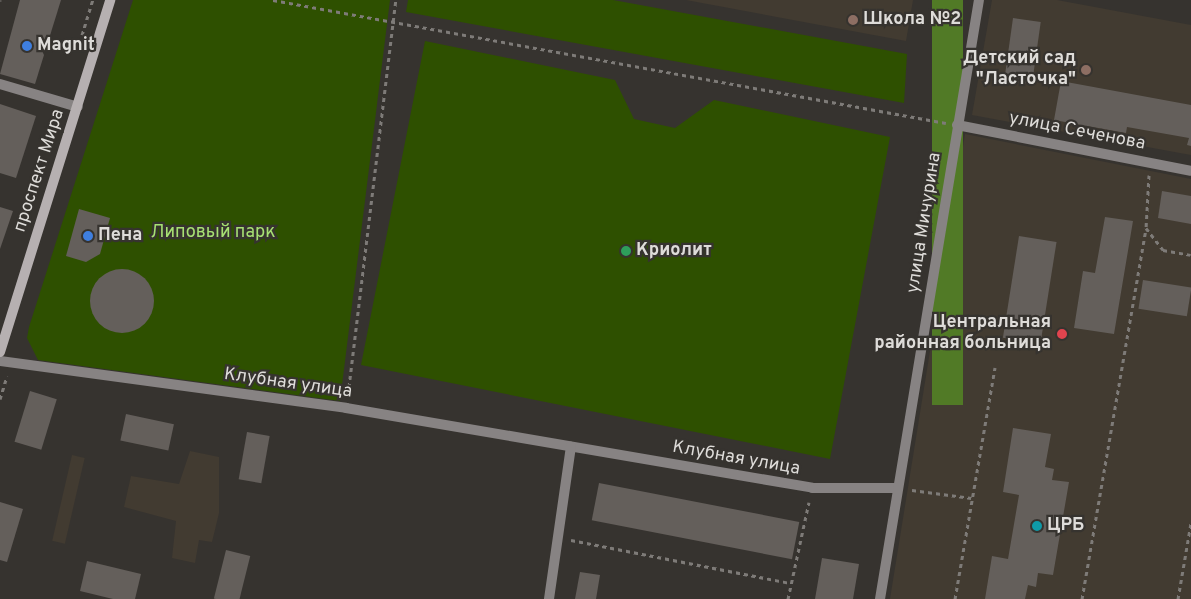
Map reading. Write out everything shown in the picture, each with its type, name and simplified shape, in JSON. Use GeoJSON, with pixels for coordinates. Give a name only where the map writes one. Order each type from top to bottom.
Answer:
{"type":"FeatureCollection","features":[{"type":"Feature","properties":{"kind":"main road","name":"проспект Мира"},"geometry":{"type":"LineString","coordinates":[[0,352],[110,0]]}},
{"type":"Feature","properties":{"kind":"street","name":"улица Мичурина"},"geometry":{"type":"LineString","coordinates":[[880,599],[979,0]]}},
{"type":"Feature","properties":{"kind":"street"},"geometry":{"type":"LineString","coordinates":[[0,84],[78,107]]}},
{"type":"Feature","properties":{"kind":"street","name":"улица Сеченова"},"geometry":{"type":"LineString","coordinates":[[958,125],[1191,170]]}},
{"type":"Feature","properties":{"kind":"street","name":"Клубная улица"},"geometry":{"type":"LineString","coordinates":[[0,361],[346,408],[812,488],[898,488]]}},
{"type":"Feature","properties":{"kind":"street"},"geometry":{"type":"LineString","coordinates":[[549,599],[560,538],[571,447]]}},
{"type":"Feature","properties":{"kind":"path"},"geometry":{"type":"LineString","coordinates":[[272,0],[958,125]]}},
{"type":"Feature","properties":{"kind":"path"},"geometry":{"type":"LineString","coordinates":[[346,408],[396,0]]}},
{"type":"Feature","properties":{"kind":"path"},"geometry":{"type":"LineString","coordinates":[[1082,599],[1146,228],[1150,162]]}},
{"type":"Feature","properties":{"kind":"path"},"geometry":{"type":"LineString","coordinates":[[1146,228],[1162,250],[1191,255]]}},
{"type":"Feature","properties":{"kind":"path"},"geometry":{"type":"LineString","coordinates":[[955,599],[995,367]]}},
{"type":"Feature","properties":{"kind":"path"},"geometry":{"type":"LineString","coordinates":[[788,599],[812,488]]}},
{"type":"Feature","properties":{"kind":"path"},"geometry":{"type":"LineString","coordinates":[[898,488],[971,498]]}},
{"type":"Feature","properties":{"kind":"path"},"geometry":{"type":"LineString","coordinates":[[1178,599],[1191,523]]}},
{"type":"Feature","properties":{"kind":"path"},"geometry":{"type":"LineString","coordinates":[[560,538],[791,583]]}},
{"type":"Feature","properties":{"kind":"shaded area","name":"Школа №2"},"geometry":{"type":"Polygon","coordinates":[[[686,0],[913,0],[906,41],[686,0]]]}},
{"type":"Feature","properties":{"kind":"shaded area","name":"Детский сад \"Ласточка\""},"geometry":{"type":"Polygon","coordinates":[[[992,0],[1057,0],[1191,25],[1191,155],[972,115],[992,0]]]}},
{"type":"Feature","properties":{"kind":"shaded area","name":"Центральная районная больница"},"geometry":{"type":"Polygon","coordinates":[[[965,134],[1191,179],[1191,599],[890,599],[965,134]]]}},
{"type":"Feature","properties":{"kind":"shaded area"},"geometry":{"type":"Polygon","coordinates":[[[190,451],[219,457],[219,513],[212,542],[199,540],[195,563],[172,558],[176,521],[124,507],[131,476],[179,484],[190,451]]]}},
{"type":"Feature","properties":{"kind":"shaded area"},"geometry":{"type":"Polygon","coordinates":[[[72,455],[85,458],[65,544],[52,541],[72,455]]]}},
{"type":"Feature","properties":{"kind":"green space","name":"Липовый парк"},"geometry":{"type":"Polygon","coordinates":[[[133,0],[390,0],[340,401],[38,360],[27,338],[29,327],[133,0]]]}},
{"type":"Feature","properties":{"kind":"green space"},"geometry":{"type":"Polygon","coordinates":[[[408,0],[613,0],[907,54],[904,103],[406,12],[408,0]]]}},
{"type":"Feature","properties":{"kind":"green space"},"geometry":{"type":"Polygon","coordinates":[[[932,0],[963,0],[963,405],[932,405],[932,0]]]}},
{"type":"Feature","properties":{"kind":"green space","name":"Криолит"},"geometry":{"type":"Polygon","coordinates":[[[425,41],[615,80],[634,119],[675,128],[714,100],[890,137],[830,459],[361,365],[425,41]]]}},
{"type":"Feature","properties":{"kind":"building","name":"Magnit"},"geometry":{"type":"Polygon","coordinates":[[[20,0],[61,0],[35,84],[0,74],[20,0]]]}},
{"type":"Feature","properties":{"kind":"building"},"geometry":{"type":"Polygon","coordinates":[[[1013,18],[1041,22],[1032,84],[1004,80],[1013,18]]]}},
{"type":"Feature","properties":{"kind":"building"},"geometry":{"type":"Polygon","coordinates":[[[1061,81],[1191,105],[1191,146],[1187,145],[1189,138],[1127,127],[1126,133],[1054,120],[1061,81]]]}},
{"type":"Feature","properties":{"kind":"building"},"geometry":{"type":"Polygon","coordinates":[[[0,104],[36,116],[16,178],[0,173],[0,104]]]}},
{"type":"Feature","properties":{"kind":"building"},"geometry":{"type":"Polygon","coordinates":[[[1162,191],[1191,196],[1191,224],[1158,218],[1162,191]]]}},
{"type":"Feature","properties":{"kind":"building"},"geometry":{"type":"Polygon","coordinates":[[[0,207],[13,211],[0,249],[0,207]]]}},
{"type":"Feature","properties":{"kind":"building","name":"Пена"},"geometry":{"type":"Polygon","coordinates":[[[79,209],[110,218],[100,254],[86,262],[66,256],[79,209]]]}},
{"type":"Feature","properties":{"kind":"building"},"geometry":{"type":"Polygon","coordinates":[[[1105,217],[1133,221],[1114,334],[1074,328],[1083,271],[1095,273],[1105,217]]]}},
{"type":"Feature","properties":{"kind":"building"},"geometry":{"type":"Polygon","coordinates":[[[1019,236],[1057,242],[1040,344],[1003,338],[1019,236]]]}},
{"type":"Feature","properties":{"kind":"building"},"geometry":{"type":"Polygon","coordinates":[[[116,269],[128,269],[145,278],[152,289],[154,301],[152,313],[145,324],[128,333],[116,333],[104,328],[95,319],[90,307],[90,295],[95,283],[104,274],[116,269]]]}},
{"type":"Feature","properties":{"kind":"building"},"geometry":{"type":"Polygon","coordinates":[[[1143,280],[1191,288],[1187,316],[1138,309],[1143,280]]]}},
{"type":"Feature","properties":{"kind":"building"},"geometry":{"type":"Polygon","coordinates":[[[30,391],[57,399],[41,450],[15,442],[30,391]]]}},
{"type":"Feature","properties":{"kind":"building"},"geometry":{"type":"Polygon","coordinates":[[[126,414],[174,424],[168,451],[120,440],[126,414]]]}},
{"type":"Feature","properties":{"kind":"building","name":"ЦРБ"},"geometry":{"type":"Polygon","coordinates":[[[1013,428],[1051,434],[1045,467],[1054,469],[1052,480],[1069,482],[1053,575],[1038,573],[1036,587],[1028,585],[1025,599],[985,599],[992,556],[1008,559],[1019,495],[1003,492],[1013,428]]]}},
{"type":"Feature","properties":{"kind":"building"},"geometry":{"type":"Polygon","coordinates":[[[247,432],[270,436],[261,483],[239,479],[247,432]]]}},
{"type":"Feature","properties":{"kind":"building"},"geometry":{"type":"Polygon","coordinates":[[[599,483],[799,522],[792,559],[592,520],[599,483]]]}},
{"type":"Feature","properties":{"kind":"building"},"geometry":{"type":"Polygon","coordinates":[[[0,502],[23,509],[7,562],[0,560],[0,502]]]}},
{"type":"Feature","properties":{"kind":"building"},"geometry":{"type":"Polygon","coordinates":[[[226,550],[250,556],[240,599],[214,599],[226,550]]]}},
{"type":"Feature","properties":{"kind":"building"},"geometry":{"type":"Polygon","coordinates":[[[822,558],[859,564],[853,599],[815,599],[822,558]]]}},
{"type":"Feature","properties":{"kind":"building"},"geometry":{"type":"Polygon","coordinates":[[[87,561],[141,574],[135,599],[113,599],[80,591],[87,561]]]}},
{"type":"Feature","properties":{"kind":"building"},"geometry":{"type":"Polygon","coordinates":[[[580,572],[600,575],[596,599],[575,599],[580,572]]]}},
{"type":"Feature","properties":{"kind":"place","name":"Школа №2"},"geometry":{"type":"Point","coordinates":[853,20]}},
{"type":"Feature","properties":{"kind":"place","name":"Magnit"},"geometry":{"type":"Point","coordinates":[27,46]}},
{"type":"Feature","properties":{"kind":"place","name":"Детский сад \"Ласточка\""},"geometry":{"type":"Point","coordinates":[1086,70]}},
{"type":"Feature","properties":{"kind":"place","name":"Пена"},"geometry":{"type":"Point","coordinates":[88,236]}},
{"type":"Feature","properties":{"kind":"place","name":"Криолит"},"geometry":{"type":"Point","coordinates":[626,251]}},
{"type":"Feature","properties":{"kind":"place","name":"Центральная районная больница"},"geometry":{"type":"Point","coordinates":[1062,334]}},
{"type":"Feature","properties":{"kind":"place","name":"ЦРБ"},"geometry":{"type":"Point","coordinates":[1037,526]}}]}
